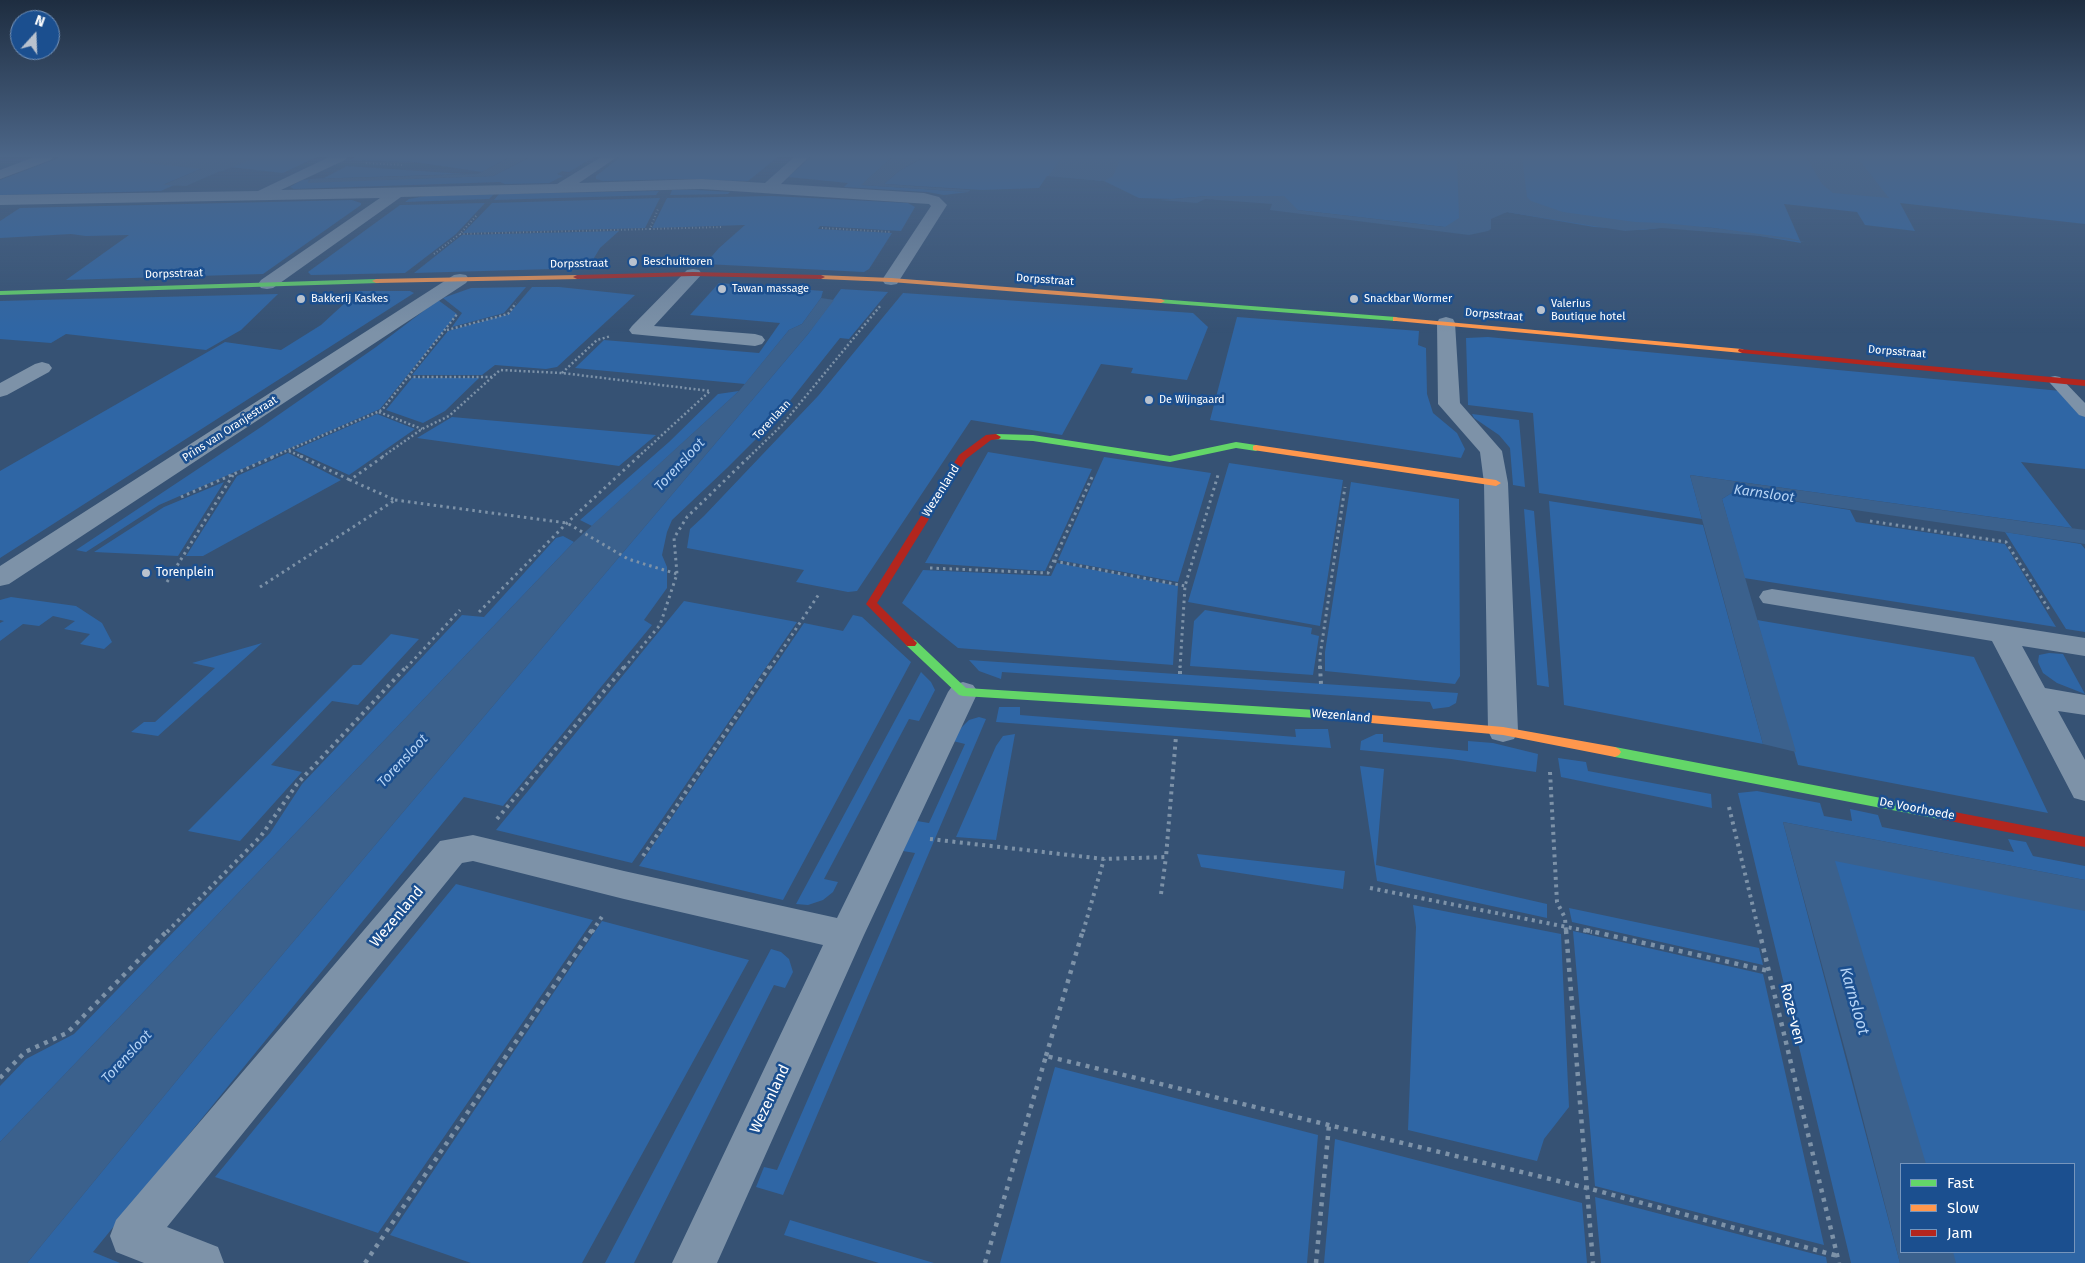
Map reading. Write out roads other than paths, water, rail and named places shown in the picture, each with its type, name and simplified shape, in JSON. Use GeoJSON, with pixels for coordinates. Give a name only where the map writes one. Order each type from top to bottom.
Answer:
{"type":"FeatureCollection","features":[{"type":"Feature","properties":{"kind":"street"},"geometry":{"type":"LineString","coordinates":[[267,284],[364,216]]}},
{"type":"Feature","properties":{"kind":"street"},"geometry":{"type":"LineString","coordinates":[[896,280],[920,234],[932,216]]}},
{"type":"Feature","properties":{"kind":"street"},"geometry":{"type":"LineString","coordinates":[[693,274],[639,330],[756,340]]}},
{"type":"Feature","properties":{"kind":"street","name":"Dorpsstraat"},"geometry":{"type":"LineString","coordinates":[[0,293],[405,280],[693,274],[896,280],[1446,323],[2085,383]]}},
{"type":"Feature","properties":{"kind":"street","name":"Prins van Oranjestraat"},"geometry":{"type":"LineString","coordinates":[[0,578],[460,279]]}},
{"type":"Feature","properties":{"kind":"street"},"geometry":{"type":"LineString","coordinates":[[1446,323],[1449,404],[1491,450],[1496,483],[1502,731]]}},
{"type":"Feature","properties":{"kind":"street"},"geometry":{"type":"LineString","coordinates":[[0,392],[42,368]]}},
{"type":"Feature","properties":{"kind":"street","name":"Wezenland"},"geometry":{"type":"LineString","coordinates":[[1496,483],[1236,445],[1170,459],[1034,438],[989,437],[962,457],[871,604],[963,692],[1322,715],[1502,731],[1748,778]]}},
{"type":"Feature","properties":{"kind":"street"},"geometry":{"type":"LineString","coordinates":[[1772,597],[2078,646]]}},
{"type":"Feature","properties":{"kind":"street"},"geometry":{"type":"LineString","coordinates":[[2002,634],[2085,789]]}},
{"type":"Feature","properties":{"kind":"street","name":"Wezenland"},"geometry":{"type":"LineString","coordinates":[[694,1263],[846,935],[963,692]]}},
{"type":"Feature","properties":{"kind":"street"},"geometry":{"type":"LineString","coordinates":[[2034,696],[2085,705]]}},
{"type":"Feature","properties":{"kind":"street","name":"De Voorhoede"},"geometry":{"type":"LineString","coordinates":[[1748,778],[2085,842]]}},
{"type":"Feature","properties":{"kind":"street","name":"Wezenland"},"geometry":{"type":"LineString","coordinates":[[202,1263],[132,1236],[452,851],[473,848],[624,885],[846,935]]}},
{"type":"Feature","properties":{"kind":"lane"},"geometry":{"type":"LineString","coordinates":[[2055,380],[2085,412]]}},
{"type":"Feature","properties":{"kind":"water"},"geometry":{"type":"Polygon","coordinates":[[[1317,216],[1349,216],[1445,227],[1459,218],[1459,216],[1498,216],[1491,219],[1491,229],[1488,231],[1469,235],[1317,216]]]}},
{"type":"Feature","properties":{"kind":"water"},"geometry":{"type":"Polygon","coordinates":[[[1531,216],[1591,216],[1635,222],[1723,229],[1805,242],[1760,236],[1662,228],[1625,231],[1531,216]]]}},
{"type":"Feature","properties":{"kind":"water","name":"Torensloot"},"geometry":{"type":"Polygon","coordinates":[[[821,298],[834,300],[808,334],[210,1040],[27,1263],[0,1263],[0,1142],[574,542],[739,391],[789,330],[802,324],[821,298]]]}},
{"type":"Feature","properties":{"kind":"water","name":"Karnsloot"},"geometry":{"type":"Polygon","coordinates":[[[1690,475],[2085,530],[2085,544],[1733,492],[1722,499],[1796,752],[1763,744],[1690,475]]]}},
{"type":"Feature","properties":{"kind":"water","name":"Karnsloot"},"geometry":{"type":"Polygon","coordinates":[[[1783,822],[2085,880],[2085,911],[1835,861],[1926,1163],[1900,1163],[1900,1253],[1953,1253],[1956,1263],[1900,1263],[1848,1061],[1783,822]]]}},
{"type":"Feature","properties":{"kind":"place","name":"Beschuittoren"},"geometry":{"type":"Point","coordinates":[633,262]}},
{"type":"Feature","properties":{"kind":"place","name":"Tawan massage"},"geometry":{"type":"Point","coordinates":[722,289]}},
{"type":"Feature","properties":{"kind":"place","name":"Bakkerij Kaskes"},"geometry":{"type":"Point","coordinates":[301,299]}},
{"type":"Feature","properties":{"kind":"place","name":"Snackbar Wormer"},"geometry":{"type":"Point","coordinates":[1354,299]}},
{"type":"Feature","properties":{"kind":"place","name":"Valerius Boutique hotel"},"geometry":{"type":"Point","coordinates":[1541,310]}},
{"type":"Feature","properties":{"kind":"place","name":"De Wijngaard"},"geometry":{"type":"Point","coordinates":[1149,400]}},
{"type":"Feature","properties":{"kind":"place","name":"Torenplein"},"geometry":{"type":"Point","coordinates":[146,573]}}]}
